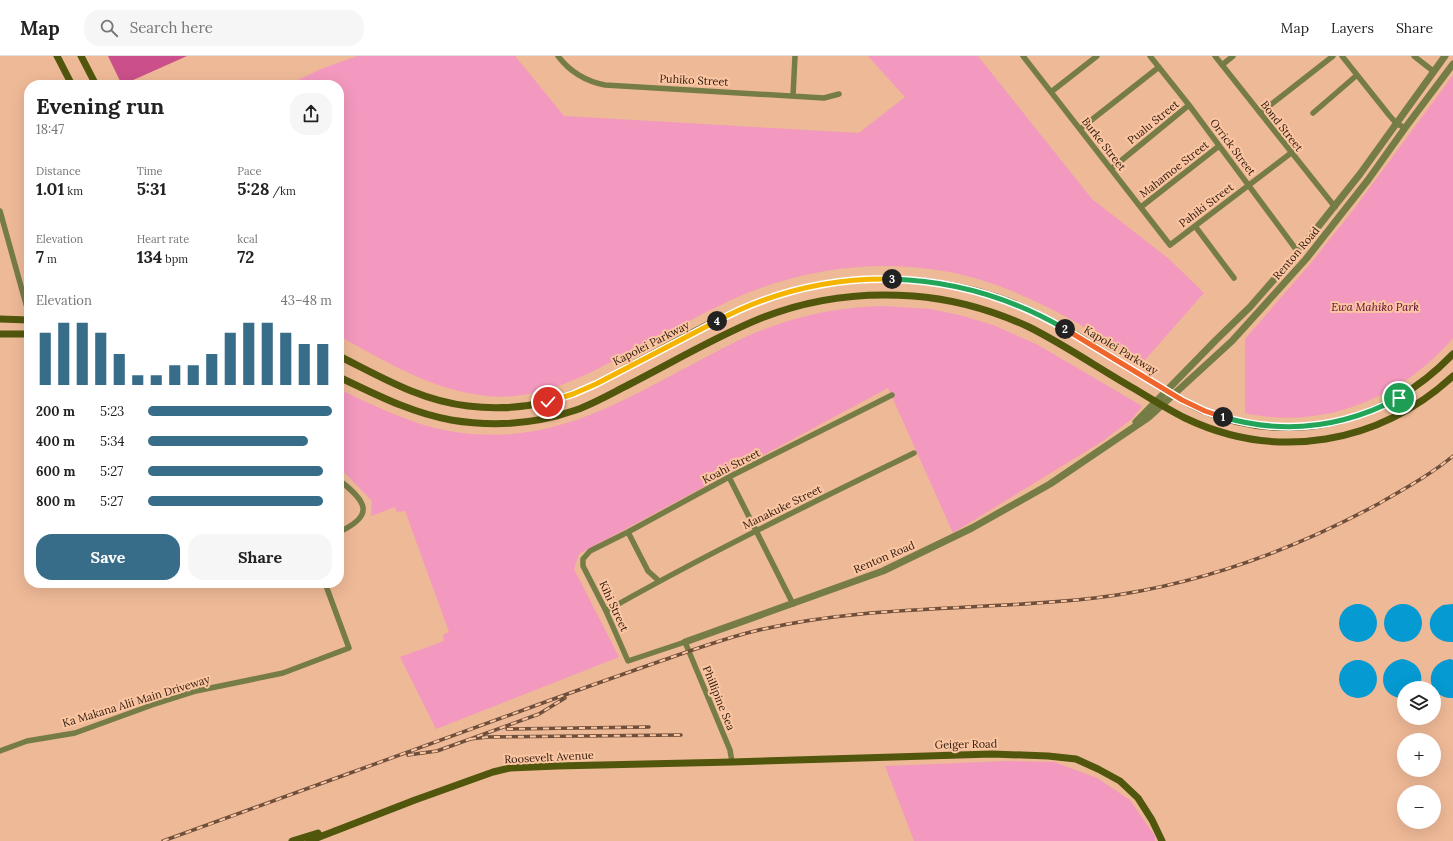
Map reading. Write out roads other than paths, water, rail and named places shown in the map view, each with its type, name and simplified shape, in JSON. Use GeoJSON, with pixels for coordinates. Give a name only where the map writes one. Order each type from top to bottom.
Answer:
{"type":"FeatureCollection","features":[{"type":"Feature","properties":{"kind":"main road"},"geometry":{"type":"LineString","coordinates":[[57,56],[69,80]]}},
{"type":"Feature","properties":{"kind":"main road"},"geometry":{"type":"LineString","coordinates":[[81,56],[93,80]]}},
{"type":"Feature","properties":{"kind":"main road","name":"Kapolei Parkway"},"geometry":{"type":"LineString","coordinates":[[344,358],[403,388],[442,402],[482,408],[522,406],[560,398],[584,389],[721,318],[768,298],[800,289],[867,279],[901,279],[936,283],[969,289],[1002,299],[1065,328],[1173,395],[1205,411],[1246,423],[1289,427],[1318,425],[1360,415],[1393,401],[1422,382],[1453,354]]}},
{"type":"Feature","properties":{"kind":"main road"},"geometry":{"type":"LineString","coordinates":[[344,379],[396,403],[437,417],[480,423],[523,422],[550,417],[590,404],[738,328],[776,312],[829,299],[865,295],[922,297],[949,301],[982,309],[1008,318],[1043,335],[1186,418],[1214,430],[1243,438],[1274,442],[1320,440],[1358,432],[1393,418],[1431,394],[1453,376]]}},
{"type":"Feature","properties":{"kind":"main road"},"geometry":{"type":"LineString","coordinates":[[0,319],[24,320]]}},
{"type":"Feature","properties":{"kind":"main road"},"geometry":{"type":"LineString","coordinates":[[0,334],[24,334]]}},
{"type":"Feature","properties":{"kind":"main road","name":"Geiger Road"},"geometry":{"type":"LineString","coordinates":[[732,762],[992,754],[1048,756],[1076,759],[1098,768],[1120,781],[1138,798],[1152,820],[1162,841]]}},
{"type":"Feature","properties":{"kind":"main road","name":"Roosevelt Avenue"},"geometry":{"type":"LineString","coordinates":[[309,841],[364,819],[493,772],[510,768],[732,762]]}},
{"type":"Feature","properties":{"kind":"main road"},"geometry":{"type":"LineString","coordinates":[[292,841],[364,819]]}},
{"type":"Feature","properties":{"kind":"street","name":"Puhiko Street"},"geometry":{"type":"LineString","coordinates":[[558,56],[563,63],[576,73],[589,81],[605,85],[824,98],[839,94]]}},
{"type":"Feature","properties":{"kind":"street"},"geometry":{"type":"LineString","coordinates":[[793,96],[795,56]]}},
{"type":"Feature","properties":{"kind":"street","name":"Burke Street"},"geometry":{"type":"LineString","coordinates":[[1023,56],[1170,244]]}},
{"type":"Feature","properties":{"kind":"street"},"geometry":{"type":"LineString","coordinates":[[1051,92],[1097,56]]}},
{"type":"Feature","properties":{"kind":"street","name":"Orrick Street"},"geometry":{"type":"LineString","coordinates":[[1150,56],[1189,105],[1298,252]]}},
{"type":"Feature","properties":{"kind":"street","name":"Bond Street"},"geometry":{"type":"LineString","coordinates":[[1215,56],[1335,207]]}},
{"type":"Feature","properties":{"kind":"street"},"geometry":{"type":"LineString","coordinates":[[1222,65],[1233,56]]}},
{"type":"Feature","properties":{"kind":"street"},"geometry":{"type":"LineString","coordinates":[[1260,113],[1333,56]]}},
{"type":"Feature","properties":{"kind":"street"},"geometry":{"type":"LineString","coordinates":[[1342,56],[1396,123],[1405,128]]}},
{"type":"Feature","properties":{"kind":"street"},"geometry":{"type":"LineString","coordinates":[[1414,56],[1434,71]]}},
{"type":"Feature","properties":{"kind":"street","name":"Renton Road"},"geometry":{"type":"LineString","coordinates":[[1159,403],[1166,390],[1250,307],[1335,207],[1444,56]]}},
{"type":"Feature","properties":{"kind":"street","name":"Renton Road"},"geometry":{"type":"LineString","coordinates":[[628,661],[883,571],[972,528],[1050,484],[1128,431],[1159,403],[1173,395],[1224,348],[1282,286],[1368,180],[1453,64]]}},
{"type":"Feature","properties":{"kind":"street"},"geometry":{"type":"LineString","coordinates":[[1080,129],[1159,67]]}},
{"type":"Feature","properties":{"kind":"street"},"geometry":{"type":"LineString","coordinates":[[1313,112],[1357,75]]}},
{"type":"Feature","properties":{"kind":"street","name":"Pualu Street"},"geometry":{"type":"LineString","coordinates":[[1111,169],[1189,105]]}},
{"type":"Feature","properties":{"kind":"street","name":"Mahamoe Street"},"geometry":{"type":"LineString","coordinates":[[1141,207],[1219,146]]}},
{"type":"Feature","properties":{"kind":"street","name":"Pahiki Street"},"geometry":{"type":"LineString","coordinates":[[1170,244],[1291,152]]}},
{"type":"Feature","properties":{"kind":"street"},"geometry":{"type":"LineString","coordinates":[[0,211],[24,297]]}},
{"type":"Feature","properties":{"kind":"street"},"geometry":{"type":"LineString","coordinates":[[1195,226],[1234,278]]}},
{"type":"Feature","properties":{"kind":"street"},"geometry":{"type":"LineString","coordinates":[[1216,340],[1224,348]]}},
{"type":"Feature","properties":{"kind":"street","name":"Koahi Street"},"geometry":{"type":"LineString","coordinates":[[583,559],[590,551],[729,477],[892,396]]}},
{"type":"Feature","properties":{"kind":"street","name":"Manakuke Street"},"geometry":{"type":"LineString","coordinates":[[606,611],[659,581],[756,530],[914,453]]}},
{"type":"Feature","properties":{"kind":"street"},"geometry":{"type":"LineString","coordinates":[[729,477],[793,604]]}},
{"type":"Feature","properties":{"kind":"street"},"geometry":{"type":"LineString","coordinates":[[344,485],[360,499],[363,508],[362,514],[358,520],[344,529]]}},
{"type":"Feature","properties":{"kind":"street"},"geometry":{"type":"LineString","coordinates":[[628,532],[648,571],[659,581]]}},
{"type":"Feature","properties":{"kind":"street","name":"Kihi Street"},"geometry":{"type":"LineString","coordinates":[[583,559],[583,566],[606,611],[628,661]]}},
{"type":"Feature","properties":{"kind":"street","name":"Ka Makana Alii Main Driveway"},"geometry":{"type":"LineString","coordinates":[[0,751],[27,741],[75,733],[196,691],[283,673],[349,648],[327,588]]}},
{"type":"Feature","properties":{"kind":"street","name":"Phillipine Sea"},"geometry":{"type":"LineString","coordinates":[[685,642],[730,750],[732,762]]}},
{"type":"Feature","properties":{"kind":"water"},"geometry":{"type":"Polygon","coordinates":[[[1354,604],[1362,604],[1372,609],[1376,616],[1376,630],[1372,637],[1362,642],[1354,642],[1344,637],[1342,634],[1339,627],[1339,619],[1344,609],[1347,607],[1354,604]]]}},
{"type":"Feature","properties":{"kind":"water"},"geometry":{"type":"Polygon","coordinates":[[[1399,604],[1407,604],[1417,609],[1421,616],[1421,630],[1417,637],[1407,642],[1399,642],[1389,637],[1387,634],[1384,627],[1384,619],[1389,609],[1392,607],[1399,604]]]}},
{"type":"Feature","properties":{"kind":"water"},"geometry":{"type":"Polygon","coordinates":[[[1453,604],[1453,642],[1444,641],[1438,638],[1433,634],[1430,628],[1432,616],[1436,610],[1443,605],[1453,604]]]}},
{"type":"Feature","properties":{"kind":"water"},"geometry":{"type":"Polygon","coordinates":[[[1402,659],[1407,660],[1416,665],[1421,673],[1421,681],[1397,681],[1397,697],[1389,693],[1383,681],[1387,667],[1393,662],[1402,659]]]}},
{"type":"Feature","properties":{"kind":"water"},"geometry":{"type":"Polygon","coordinates":[[[1450,659],[1453,660],[1453,698],[1441,695],[1441,681],[1431,681],[1435,667],[1441,662],[1450,659]]]}},
{"type":"Feature","properties":{"kind":"water"},"geometry":{"type":"Polygon","coordinates":[[[1354,660],[1362,660],[1372,665],[1376,672],[1376,686],[1372,693],[1362,698],[1354,698],[1344,693],[1342,690],[1339,683],[1339,675],[1344,665],[1347,663],[1354,660]]]}},
{"type":"Feature","properties":{"kind":"railway"},"geometry":{"type":"LineString","coordinates":[[163,841],[706,645],[755,631],[797,622],[839,616],[1095,598],[1169,585],[1205,575],[1276,551],[1345,521],[1417,482],[1453,456]]}},
{"type":"Feature","properties":{"kind":"railway"},"geometry":{"type":"LineString","coordinates":[[408,755],[437,751],[539,714],[565,698]]}},
{"type":"Feature","properties":{"kind":"railway"},"geometry":{"type":"LineString","coordinates":[[507,729],[649,727]]}},
{"type":"Feature","properties":{"kind":"railway"},"geometry":{"type":"LineString","coordinates":[[470,739],[488,737],[681,735]]}},
{"type":"Feature","properties":{"kind":"park label","name":"Ewa Mahiko Park"},"geometry":{"type":"Point","coordinates":[1375,307]}}]}
